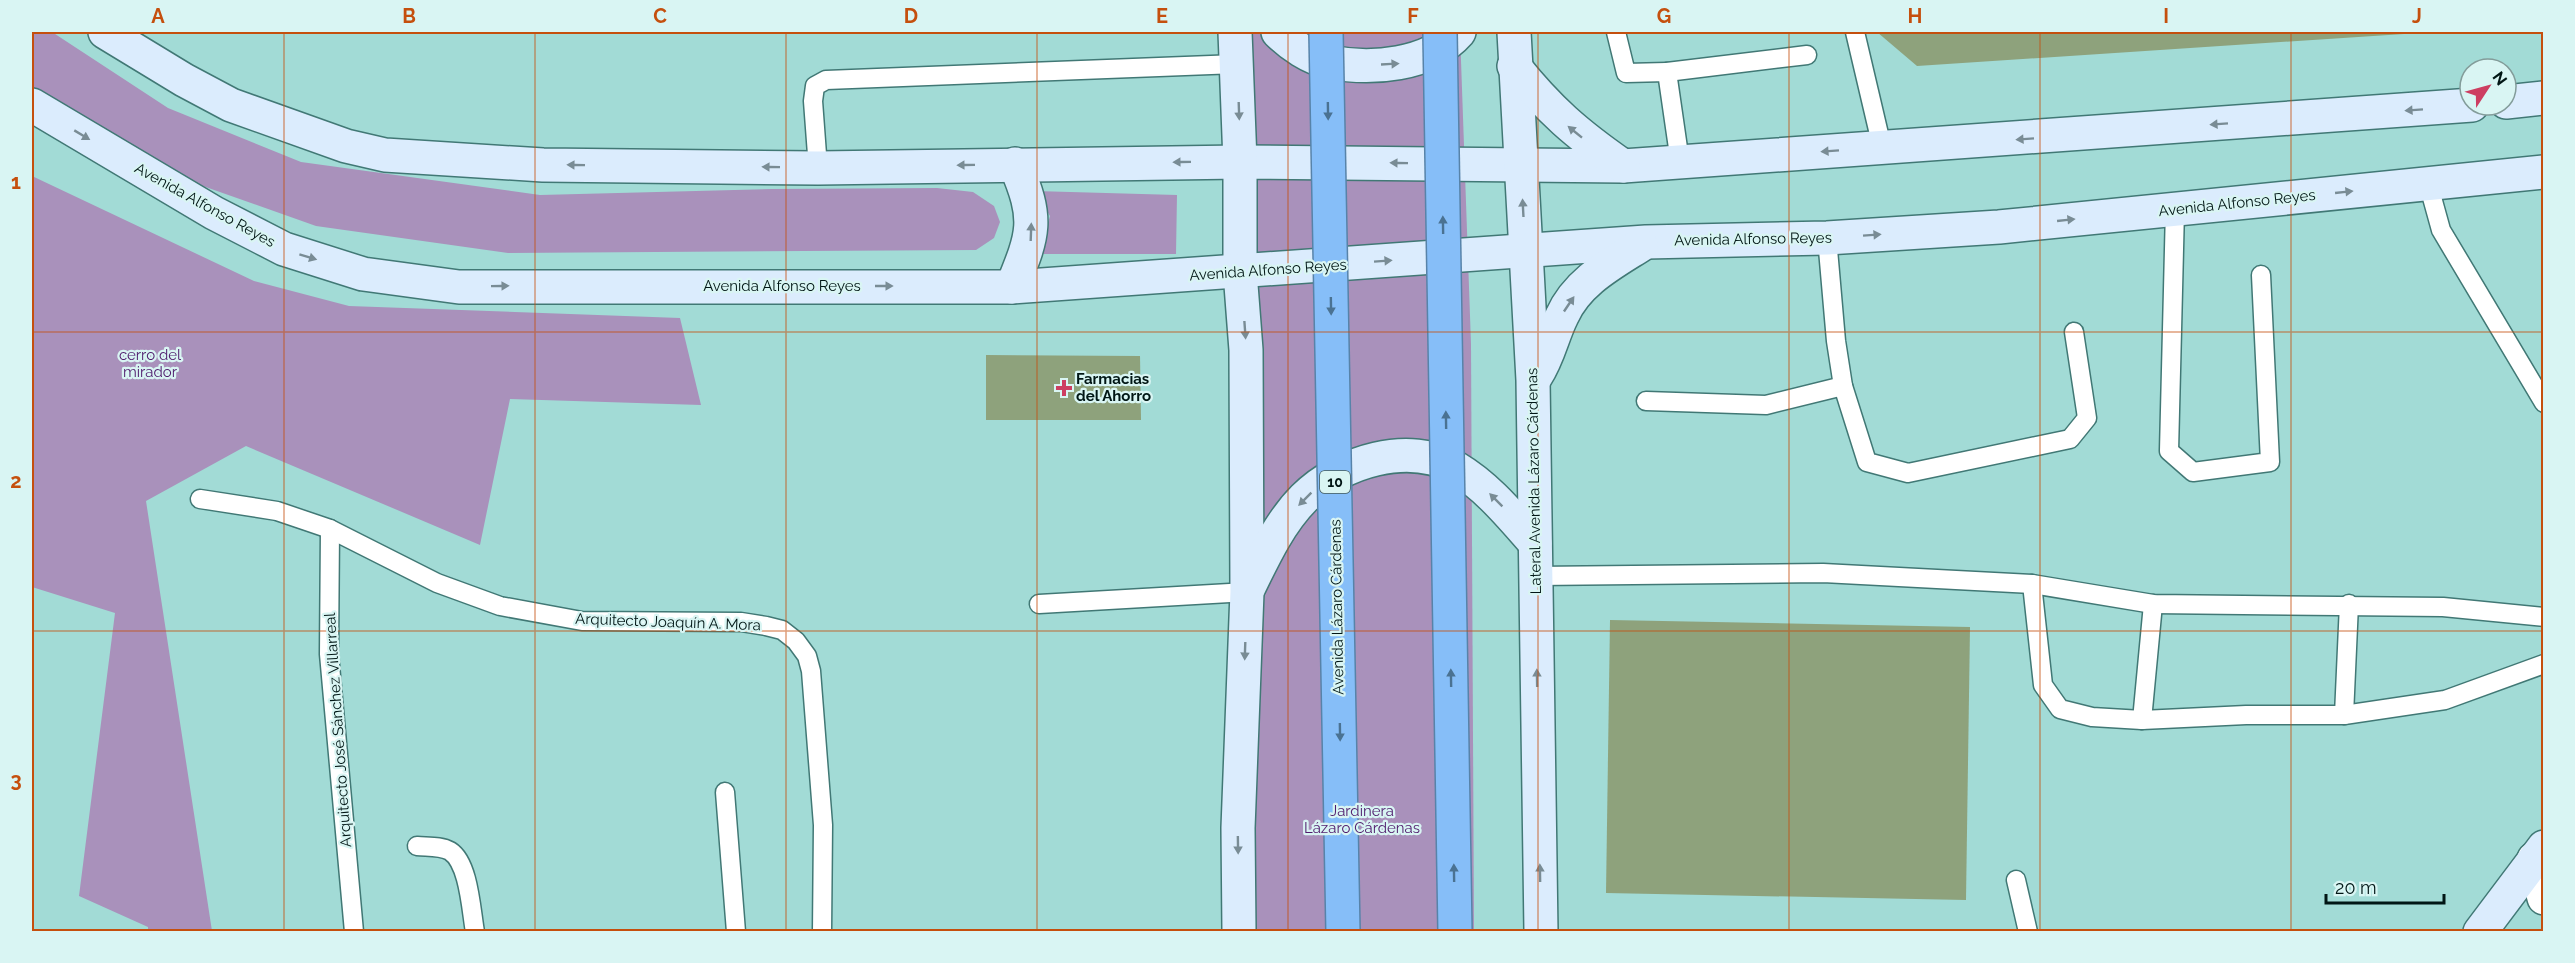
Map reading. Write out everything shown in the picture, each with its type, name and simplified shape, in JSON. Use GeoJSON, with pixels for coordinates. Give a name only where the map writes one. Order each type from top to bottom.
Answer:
{"type":"FeatureCollection","features":[{"type":"Feature","properties":{"kind":"highway","name":"Avenida Lázaro Cárdenas"},"geometry":{"type":"LineString","coordinates":[[1326,32],[1343,932]]}},
{"type":"Feature","properties":{"kind":"highway"},"geometry":{"type":"LineString","coordinates":[[1440,32],[1455,932]]}},
{"type":"Feature","properties":{"kind":"main road"},"geometry":{"type":"LineString","coordinates":[[105,32],[184,80],[231,105],[290,128],[385,155],[543,165],[818,168],[1240,162],[1623,166],[2458,106]]}},
{"type":"Feature","properties":{"kind":"main road"},"geometry":{"type":"LineString","coordinates":[[1235,32],[1240,162],[1240,272],[1246,350],[1247,592],[1238,828],[1239,932]]}},
{"type":"Feature","properties":{"kind":"main road"},"geometry":{"type":"LineString","coordinates":[[1278,32],[1293,46],[1327,62],[1367,65],[1403,63],[1429,52],[1459,32]]}},
{"type":"Feature","properties":{"kind":"main road","name":"Lateral Avenida Lázaro Cárdenas"},"geometry":{"type":"LineString","coordinates":[[1514,32],[1514,66],[1533,380],[1541,932]]}},
{"type":"Feature","properties":{"kind":"main road"},"geometry":{"type":"LineString","coordinates":[[1514,66],[1542,101],[1564,123],[1623,166]]}},
{"type":"Feature","properties":{"kind":"main road"},"geometry":{"type":"LineString","coordinates":[[2518,101],[2544,98]]}},
{"type":"Feature","properties":{"kind":"main road","name":"Avenida Alfonso Reyes"},"geometry":{"type":"LineString","coordinates":[[32,105],[214,213],[284,249],[363,274],[459,287],[1012,287],[1646,242],[1827,238],[1999,226],[2544,172]]}},
{"type":"Feature","properties":{"kind":"main road"},"geometry":{"type":"LineString","coordinates":[[1012,287],[1030,243],[1031,226],[1031,207],[1016,165]]}},
{"type":"Feature","properties":{"kind":"main road"},"geometry":{"type":"LineString","coordinates":[[1533,380],[1547,358],[1553,337],[1568,303],[1601,270],[1646,242]]}},
{"type":"Feature","properties":{"kind":"main road"},"geometry":{"type":"LineString","coordinates":[[1247,592],[1265,554],[1304,498],[1330,477],[1357,465],[1391,456],[1424,457],[1454,467],[1484,488],[1535,543]]}},
{"type":"Feature","properties":{"kind":"main road"},"geometry":{"type":"LineString","coordinates":[[2480,932],[2539,853]]}},
{"type":"Feature","properties":{"kind":"street"},"geometry":{"type":"LineString","coordinates":[[2539,853],[2544,898]]}},
{"type":"Feature","properties":{"kind":"lane"},"geometry":{"type":"LineString","coordinates":[[1616,32],[1626,73],[1667,72],[1807,55]]}},
{"type":"Feature","properties":{"kind":"lane"},"geometry":{"type":"LineString","coordinates":[[1855,32],[1881,147]]}},
{"type":"Feature","properties":{"kind":"lane"},"geometry":{"type":"LineString","coordinates":[[818,168],[813,101],[815,86],[826,80],[1237,64]]}},
{"type":"Feature","properties":{"kind":"lane"},"geometry":{"type":"LineString","coordinates":[[1667,72],[1680,162]]}},
{"type":"Feature","properties":{"kind":"lane"},"geometry":{"type":"LineString","coordinates":[[2428,183],[2441,230],[2544,403]]}},
{"type":"Feature","properties":{"kind":"lane"},"geometry":{"type":"LineString","coordinates":[[2175,209],[2169,451],[2193,472],[2270,462],[2261,275]]}},
{"type":"Feature","properties":{"kind":"lane"},"geometry":{"type":"LineString","coordinates":[[1827,238],[1836,341],[1843,386],[1867,462],[1908,473],[2070,439],[2087,418],[2074,332]]}},
{"type":"Feature","properties":{"kind":"lane"},"geometry":{"type":"LineString","coordinates":[[1646,401],[1767,405],[1843,386]]}},
{"type":"Feature","properties":{"kind":"lane","name":"Arquitecto Joaquín A. Mora"},"geometry":{"type":"LineString","coordinates":[[200,499],[277,511],[330,529],[437,583],[500,606],[582,621],[741,622],[782,630],[796,641],[807,656],[811,671],[823,825],[822,932]]}},
{"type":"Feature","properties":{"kind":"lane","name":"Arquitecto José Sánchez Villarreal"},"geometry":{"type":"LineString","coordinates":[[330,529],[329,654],[354,932]]}},
{"type":"Feature","properties":{"kind":"lane"},"geometry":{"type":"LineString","coordinates":[[1536,576],[1823,573],[2032,584],[2153,604],[2349,604],[2443,607],[2544,617]]}},
{"type":"Feature","properties":{"kind":"lane"},"geometry":{"type":"LineString","coordinates":[[2032,584],[2043,685],[2060,709],[2092,717],[2142,720],[2246,715],[2344,715],[2445,700],[2544,664]]}},
{"type":"Feature","properties":{"kind":"lane"},"geometry":{"type":"LineString","coordinates":[[1039,604],[1247,592]]}},
{"type":"Feature","properties":{"kind":"lane"},"geometry":{"type":"LineString","coordinates":[[2142,720],[2153,604]]}},
{"type":"Feature","properties":{"kind":"lane"},"geometry":{"type":"LineString","coordinates":[[2344,715],[2349,604]]}},
{"type":"Feature","properties":{"kind":"lane"},"geometry":{"type":"LineString","coordinates":[[725,792],[736,932]]}},
{"type":"Feature","properties":{"kind":"lane"},"geometry":{"type":"LineString","coordinates":[[417,846],[440,847],[451,852],[463,864],[475,932]]}},
{"type":"Feature","properties":{"kind":"lane"},"geometry":{"type":"LineString","coordinates":[[2016,880],[2028,932]]}},
{"type":"Feature","properties":{"kind":"green space"},"geometry":{"type":"Polygon","coordinates":[[[32,32],[52,32],[168,108],[301,162],[540,195],[772,189],[937,188],[973,192],[994,206],[1000,222],[994,238],[976,250],[508,253],[316,226],[200,185],[32,88],[32,32]]]}},
{"type":"Feature","properties":{"kind":"green space","name":"Jardinera Lázaro Cárdenas"},"geometry":{"type":"Polygon","coordinates":[[[1244,32],[1460,32],[1471,344],[1474,931],[1248,931],[1244,32]]]}},
{"type":"Feature","properties":{"kind":"green space","name":"cerro del mirador"},"geometry":{"type":"Polygon","coordinates":[[[32,176],[254,281],[349,306],[680,318],[701,405],[510,399],[480,545],[246,446],[146,501],[212,931],[148,931],[148,927],[79,896],[115,613],[32,587],[32,176]]]}},
{"type":"Feature","properties":{"kind":"green space"},"geometry":{"type":"Polygon","coordinates":[[[1035,191],[1177,195],[1176,254],[1039,254],[1050,216],[1035,191]]]}},
{"type":"Feature","properties":{"kind":"building"},"geometry":{"type":"Polygon","coordinates":[[[1877,32],[2419,32],[2419,33],[1917,66],[1877,32]]]}},
{"type":"Feature","properties":{"kind":"building","name":"Farmacias del Ahorro"},"geometry":{"type":"Polygon","coordinates":[[[986,355],[1140,356],[1141,420],[986,420],[986,355]]]}},
{"type":"Feature","properties":{"kind":"building"},"geometry":{"type":"Polygon","coordinates":[[[1610,620],[1970,627],[1966,900],[1606,893],[1610,620]]]}},
{"type":"Feature","properties":{"kind":"place","name":"Farmacias del Ahorro"},"geometry":{"type":"Point","coordinates":[1064,388]}}]}
